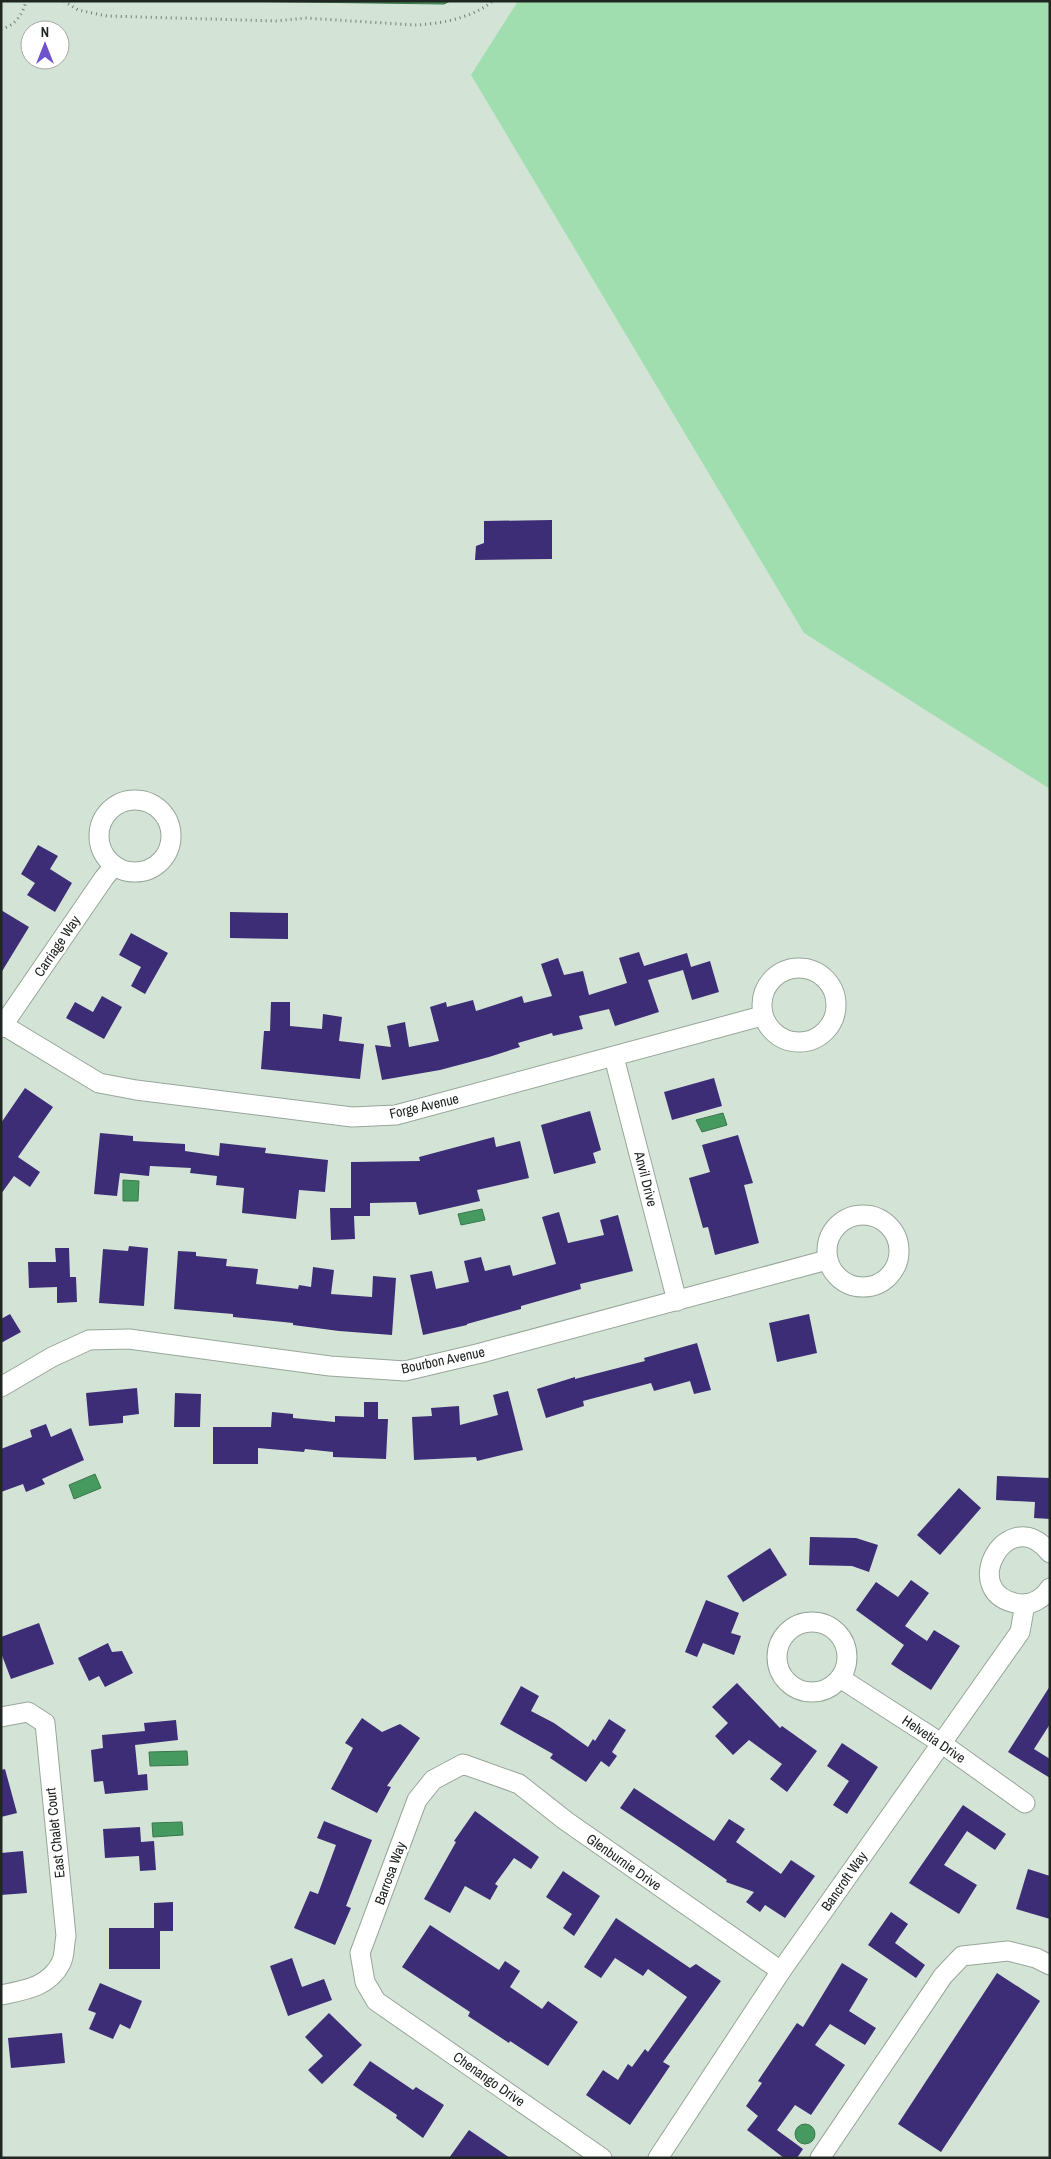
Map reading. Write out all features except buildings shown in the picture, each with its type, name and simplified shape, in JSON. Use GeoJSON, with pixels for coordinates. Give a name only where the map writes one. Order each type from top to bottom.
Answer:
{"type":"FeatureCollection","features":[{"type":"Feature","properties":{"kind":"street","name":"Carriage Way"},"geometry":{"type":"LineString","coordinates":[[2,1026],[114,866]]}},
{"type":"Feature","properties":{"kind":"street"},"geometry":{"type":"LineString","coordinates":[[802,968],[816,972],[828,981],[835,994],[836,1009],[832,1023],[823,1034],[810,1041],[795,1042],[781,1038],[769,1029],[762,1016],[761,1001],[765,988],[774,976],[788,969],[802,968]]}},
{"type":"Feature","properties":{"kind":"street","name":"Forge Avenue"},"geometry":{"type":"LineString","coordinates":[[2,1026],[99,1083],[136,1090],[352,1117],[396,1115],[762,1016]]}},
{"type":"Feature","properties":{"kind":"street","name":"Anvil Drive"},"geometry":{"type":"LineString","coordinates":[[614,1057],[677,1301]]}},
{"type":"Feature","properties":{"kind":"street","name":"Bourbon Avenue"},"geometry":{"type":"LineString","coordinates":[[1,1387],[52,1357],[89,1340],[129,1339],[330,1366],[405,1370],[481,1353],[827,1260]]}},
{"type":"Feature","properties":{"kind":"street"},"geometry":{"type":"LineString","coordinates":[[1050,1553],[1044,1546],[1032,1539],[1020,1538],[1007,1541],[997,1549],[990,1561],[989,1573],[992,1586],[1000,1596],[1012,1603],[1025,1604],[1037,1601],[1050,1588]]}},
{"type":"Feature","properties":{"kind":"street","name":"Bancroft Way"},"geometry":{"type":"LineString","coordinates":[[658,2158],[781,1971],[1020,1632],[1025,1604]]}},
{"type":"Feature","properties":{"kind":"street","name":"Helvetia Drive"},"geometry":{"type":"LineString","coordinates":[[840,1678],[941,1743],[1025,1803]]}},
{"type":"Feature","properties":{"kind":"street","name":"East Chalet Court"},"geometry":{"type":"LineString","coordinates":[[1,1717],[28,1712],[45,1723],[66,1936],[61,1963],[51,1977],[35,1989],[1,1995]]}},
{"type":"Feature","properties":{"kind":"street","name":"Glenburnie Drive"},"geometry":{"type":"LineString","coordinates":[[463,1764],[518,1784],[566,1821],[781,1971]]}},
{"type":"Feature","properties":{"kind":"street","name":"Barrosa Way"},"geometry":{"type":"LineString","coordinates":[[376,2001],[364,1982],[360,1953],[417,1800],[433,1780],[463,1764]]}},
{"type":"Feature","properties":{"kind":"street"},"geometry":{"type":"LineString","coordinates":[[820,2158],[943,1976],[962,1956],[1008,1952],[1036,1958],[1050,1965]]}},
{"type":"Feature","properties":{"kind":"street","name":"Chenango Drive"},"geometry":{"type":"LineString","coordinates":[[376,2001],[602,2158]]}},
{"type":"Feature","properties":{"kind":"path"},"geometry":{"type":"LineString","coordinates":[[1,29],[12,25],[18,19],[26,1]]}},
{"type":"Feature","properties":{"kind":"path"},"geometry":{"type":"LineString","coordinates":[[64,1],[84,12],[116,17],[276,21],[305,18],[415,25],[433,25],[462,17],[494,1]]}},
{"type":"Feature","properties":{"kind":"shaded area"},"geometry":{"type":"Polygon","coordinates":[[[227,1],[450,1],[444,4],[227,1]]]}},
{"type":"Feature","properties":{"kind":"shaded area"},"geometry":{"type":"Polygon","coordinates":[[[518,1],[1050,1],[1050,789],[804,633],[471,75],[518,1]]]}},
{"type":"Feature","properties":{"kind":"shaded area"},"geometry":{"type":"Polygon","coordinates":[[[723,1113],[727,1125],[702,1132],[696,1120],[723,1113]]]}},
{"type":"Feature","properties":{"kind":"shaded area"},"geometry":{"type":"Polygon","coordinates":[[[123,1180],[139,1181],[138,1201],[123,1201],[123,1180]]]}},
{"type":"Feature","properties":{"kind":"shaded area"},"geometry":{"type":"Polygon","coordinates":[[[482,1209],[485,1220],[461,1225],[458,1214],[482,1209]]]}},
{"type":"Feature","properties":{"kind":"shaded area"},"geometry":{"type":"Polygon","coordinates":[[[95,1474],[101,1488],[74,1499],[69,1485],[95,1474]]]}},
{"type":"Feature","properties":{"kind":"shaded area"},"geometry":{"type":"Polygon","coordinates":[[[187,1751],[188,1765],[150,1766],[149,1752],[187,1751]]]}},
{"type":"Feature","properties":{"kind":"shaded area"},"geometry":{"type":"Polygon","coordinates":[[[182,1822],[183,1835],[153,1837],[152,1823],[182,1822]]]}},
{"type":"Feature","properties":{"kind":"shaded area"},"geometry":{"type":"Polygon","coordinates":[[[805,2124],[812,2127],[815,2134],[812,2141],[805,2144],[798,2141],[795,2134],[798,2127],[805,2124]]]}}]}
